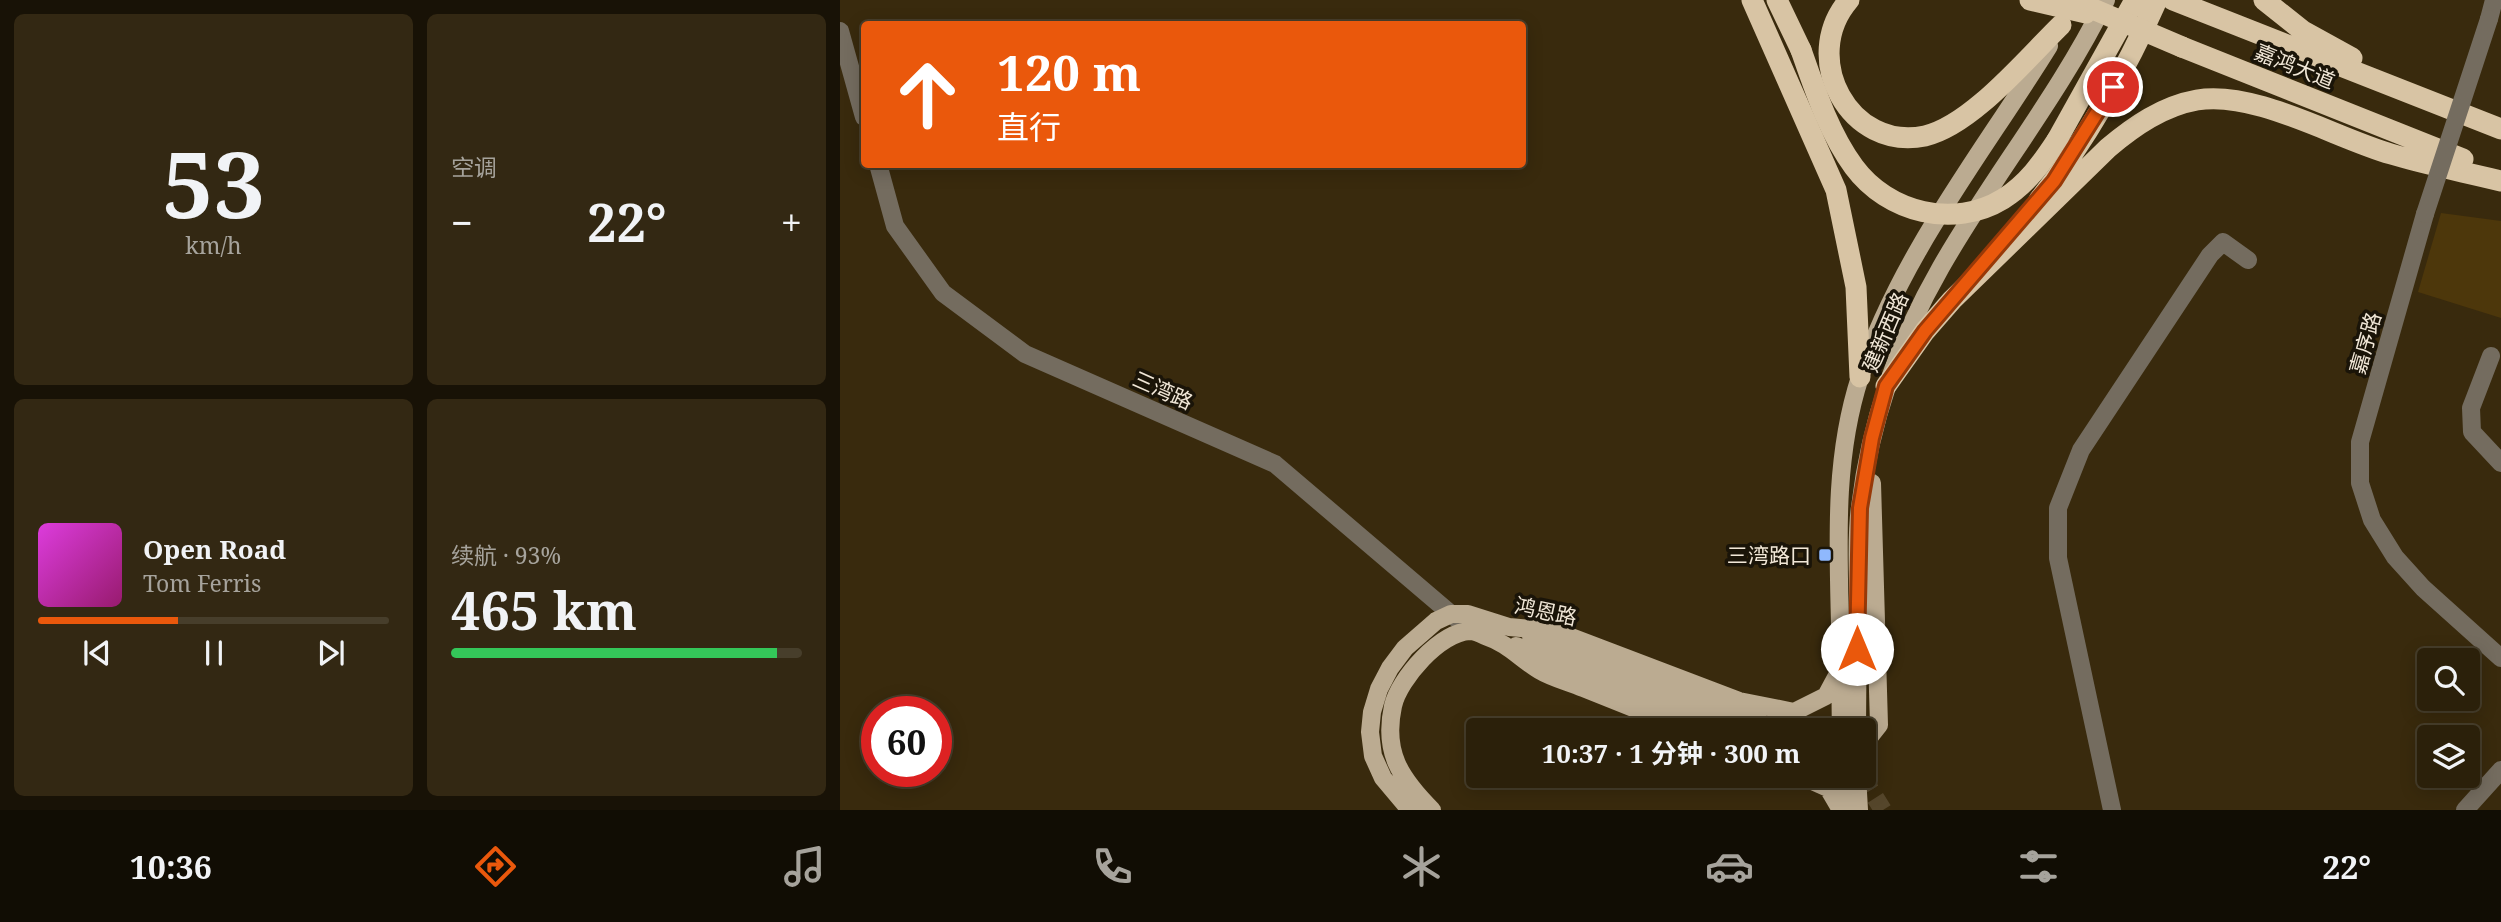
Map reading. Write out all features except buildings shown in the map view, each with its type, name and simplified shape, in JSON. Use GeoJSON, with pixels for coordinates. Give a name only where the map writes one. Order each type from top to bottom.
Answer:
{"type":"FeatureCollection","features":[{"type":"Feature","properties":{"kind":"highway"},"geometry":{"type":"LineString","coordinates":[[1752,0],[1836,190],[1856,287],[1860,377]]}},
{"type":"Feature","properties":{"kind":"highway"},"geometry":{"type":"LineString","coordinates":[[1777,0],[1801,50],[1823,113],[1854,167],[1871,185],[1907,208],[1926,214],[1945,215],[1985,209],[2024,183],[2039,167],[2057,140],[2135,0]]}},
{"type":"Feature","properties":{"kind":"highway"},"geometry":{"type":"LineString","coordinates":[[1849,0],[1836,19],[1829,37],[1827,54],[1836,89],[1843,101],[1864,122],[1892,135],[1907,137],[1924,136],[1943,130],[1960,120],[1980,105],[2061,25]]}},
{"type":"Feature","properties":{"kind":"highway"},"geometry":{"type":"LineString","coordinates":[[2030,0],[2117,20]]}},
{"type":"Feature","properties":{"kind":"highway","name":"嘉鸿大道"},"geometry":{"type":"LineString","coordinates":[[2073,0],[2182,47],[2501,174]]}},
{"type":"Feature","properties":{"kind":"highway"},"geometry":{"type":"LineString","coordinates":[[1886,386],[1925,331],[2054,181],[2113,87],[2157,0]]}},
{"type":"Feature","properties":{"kind":"highway","name":"嘉鸿大道"},"geometry":{"type":"LineString","coordinates":[[2173,0],[2501,129]]}},
{"type":"Feature","properties":{"kind":"highway"},"geometry":{"type":"LineString","coordinates":[[2264,0],[2303,31],[2424,98]]}},
{"type":"Feature","properties":{"kind":"highway"},"geometry":{"type":"LineString","coordinates":[[1952,300],[2129,130],[2173,107],[2197,100],[2219,99],[2264,108],[2391,154],[2501,181]]}},
{"type":"Feature","properties":{"kind":"main road","name":"建新西路"},"geometry":{"type":"LineString","coordinates":[[1842,718],[1837,517],[1843,455],[1860,377],[1882,320],[1921,244],[1942,207],[2031,74],[2073,0]]}},
{"type":"Feature","properties":{"kind":"main road","name":"建新西路"},"geometry":{"type":"LineString","coordinates":[[1857,718],[1858,530],[1872,438],[1886,386],[1907,334],[1940,269],[2063,79],[2106,0]]}},
{"type":"Feature","properties":{"kind":"main road"},"geometry":{"type":"LineString","coordinates":[[1872,438],[1872,530],[1879,725],[1876,729]]}},
{"type":"Feature","properties":{"kind":"main road","name":"鸿恩路"},"geometry":{"type":"LineString","coordinates":[[1451,614],[1468,614],[1506,634],[1539,670],[1658,718]]}},
{"type":"Feature","properties":{"kind":"main road"},"geometry":{"type":"LineString","coordinates":[[1410,810],[1382,778],[1373,756],[1370,732],[1372,712],[1379,689],[1405,648],[1436,621],[1451,614]]}},
{"type":"Feature","properties":{"kind":"main road","name":"鸿恩路"},"geometry":{"type":"LineString","coordinates":[[1471,631],[1506,634],[1555,631],[1739,701],[1794,712],[1826,696],[1841,667]]}},
{"type":"Feature","properties":{"kind":"main road"},"geometry":{"type":"LineString","coordinates":[[1432,810],[1413,791],[1399,771],[1389,727],[1394,702],[1404,681],[1438,645],[1453,635],[1471,631]]}},
{"type":"Feature","properties":{"kind":"main road"},"geometry":{"type":"LineString","coordinates":[[1506,634],[1545,656],[1706,718]]}},
{"type":"Feature","properties":{"kind":"main road"},"geometry":{"type":"LineString","coordinates":[[1506,634],[1745,718]]}},
{"type":"Feature","properties":{"kind":"main road"},"geometry":{"type":"LineString","coordinates":[[1828,788],[1844,810]]}},
{"type":"Feature","properties":{"kind":"main road"},"geometry":{"type":"LineString","coordinates":[[1844,788],[1844,810]]}},
{"type":"Feature","properties":{"kind":"main road"},"geometry":{"type":"LineString","coordinates":[[1858,788],[1859,810]]}},
{"type":"Feature","properties":{"kind":"street","name":"嘉序路"},"geometry":{"type":"LineString","coordinates":[[2494,0],[2426,214],[2360,443],[2360,483],[2372,520],[2395,557],[2423,588],[2501,658]]}},
{"type":"Feature","properties":{"kind":"street"},"geometry":{"type":"LineString","coordinates":[[840,31],[861,106]]}},
{"type":"Feature","properties":{"kind":"street","name":"三湾路"},"geometry":{"type":"LineString","coordinates":[[879,168],[895,226],[943,293],[1025,354],[1275,464],[1471,631]]}},
{"type":"Feature","properties":{"kind":"street"},"geometry":{"type":"LineString","coordinates":[[2112,810],[2058,558],[2059,508],[2081,450],[2210,254],[2223,242],[2248,260]]}},
{"type":"Feature","properties":{"kind":"street"},"geometry":{"type":"LineString","coordinates":[[2491,356],[2471,408],[2472,432],[2501,463]]}},
{"type":"Feature","properties":{"kind":"street"},"geometry":{"type":"LineString","coordinates":[[2465,810],[2501,770]]}},
{"type":"Feature","properties":{"kind":"shaded area"},"geometry":{"type":"Polygon","coordinates":[[[2441,213],[2501,221],[2501,318],[2418,292],[2441,213]]]}},
{"type":"Feature","properties":{"kind":"tunnel"},"geometry":{"type":"LineString","coordinates":[[1869,788],[1883,810]]}},
{"type":"Feature","properties":{"kind":"place","name":"三湾路口"},"geometry":{"type":"Point","coordinates":[1825,555]}},
{"type":"Feature","properties":{"kind":"route"},"geometry":{"type":"LineString","coordinates":[[1857,649],[1860,508],[1872,438],[1886,386],[1925,331],[2054,181],[2113,87]]}}]}
